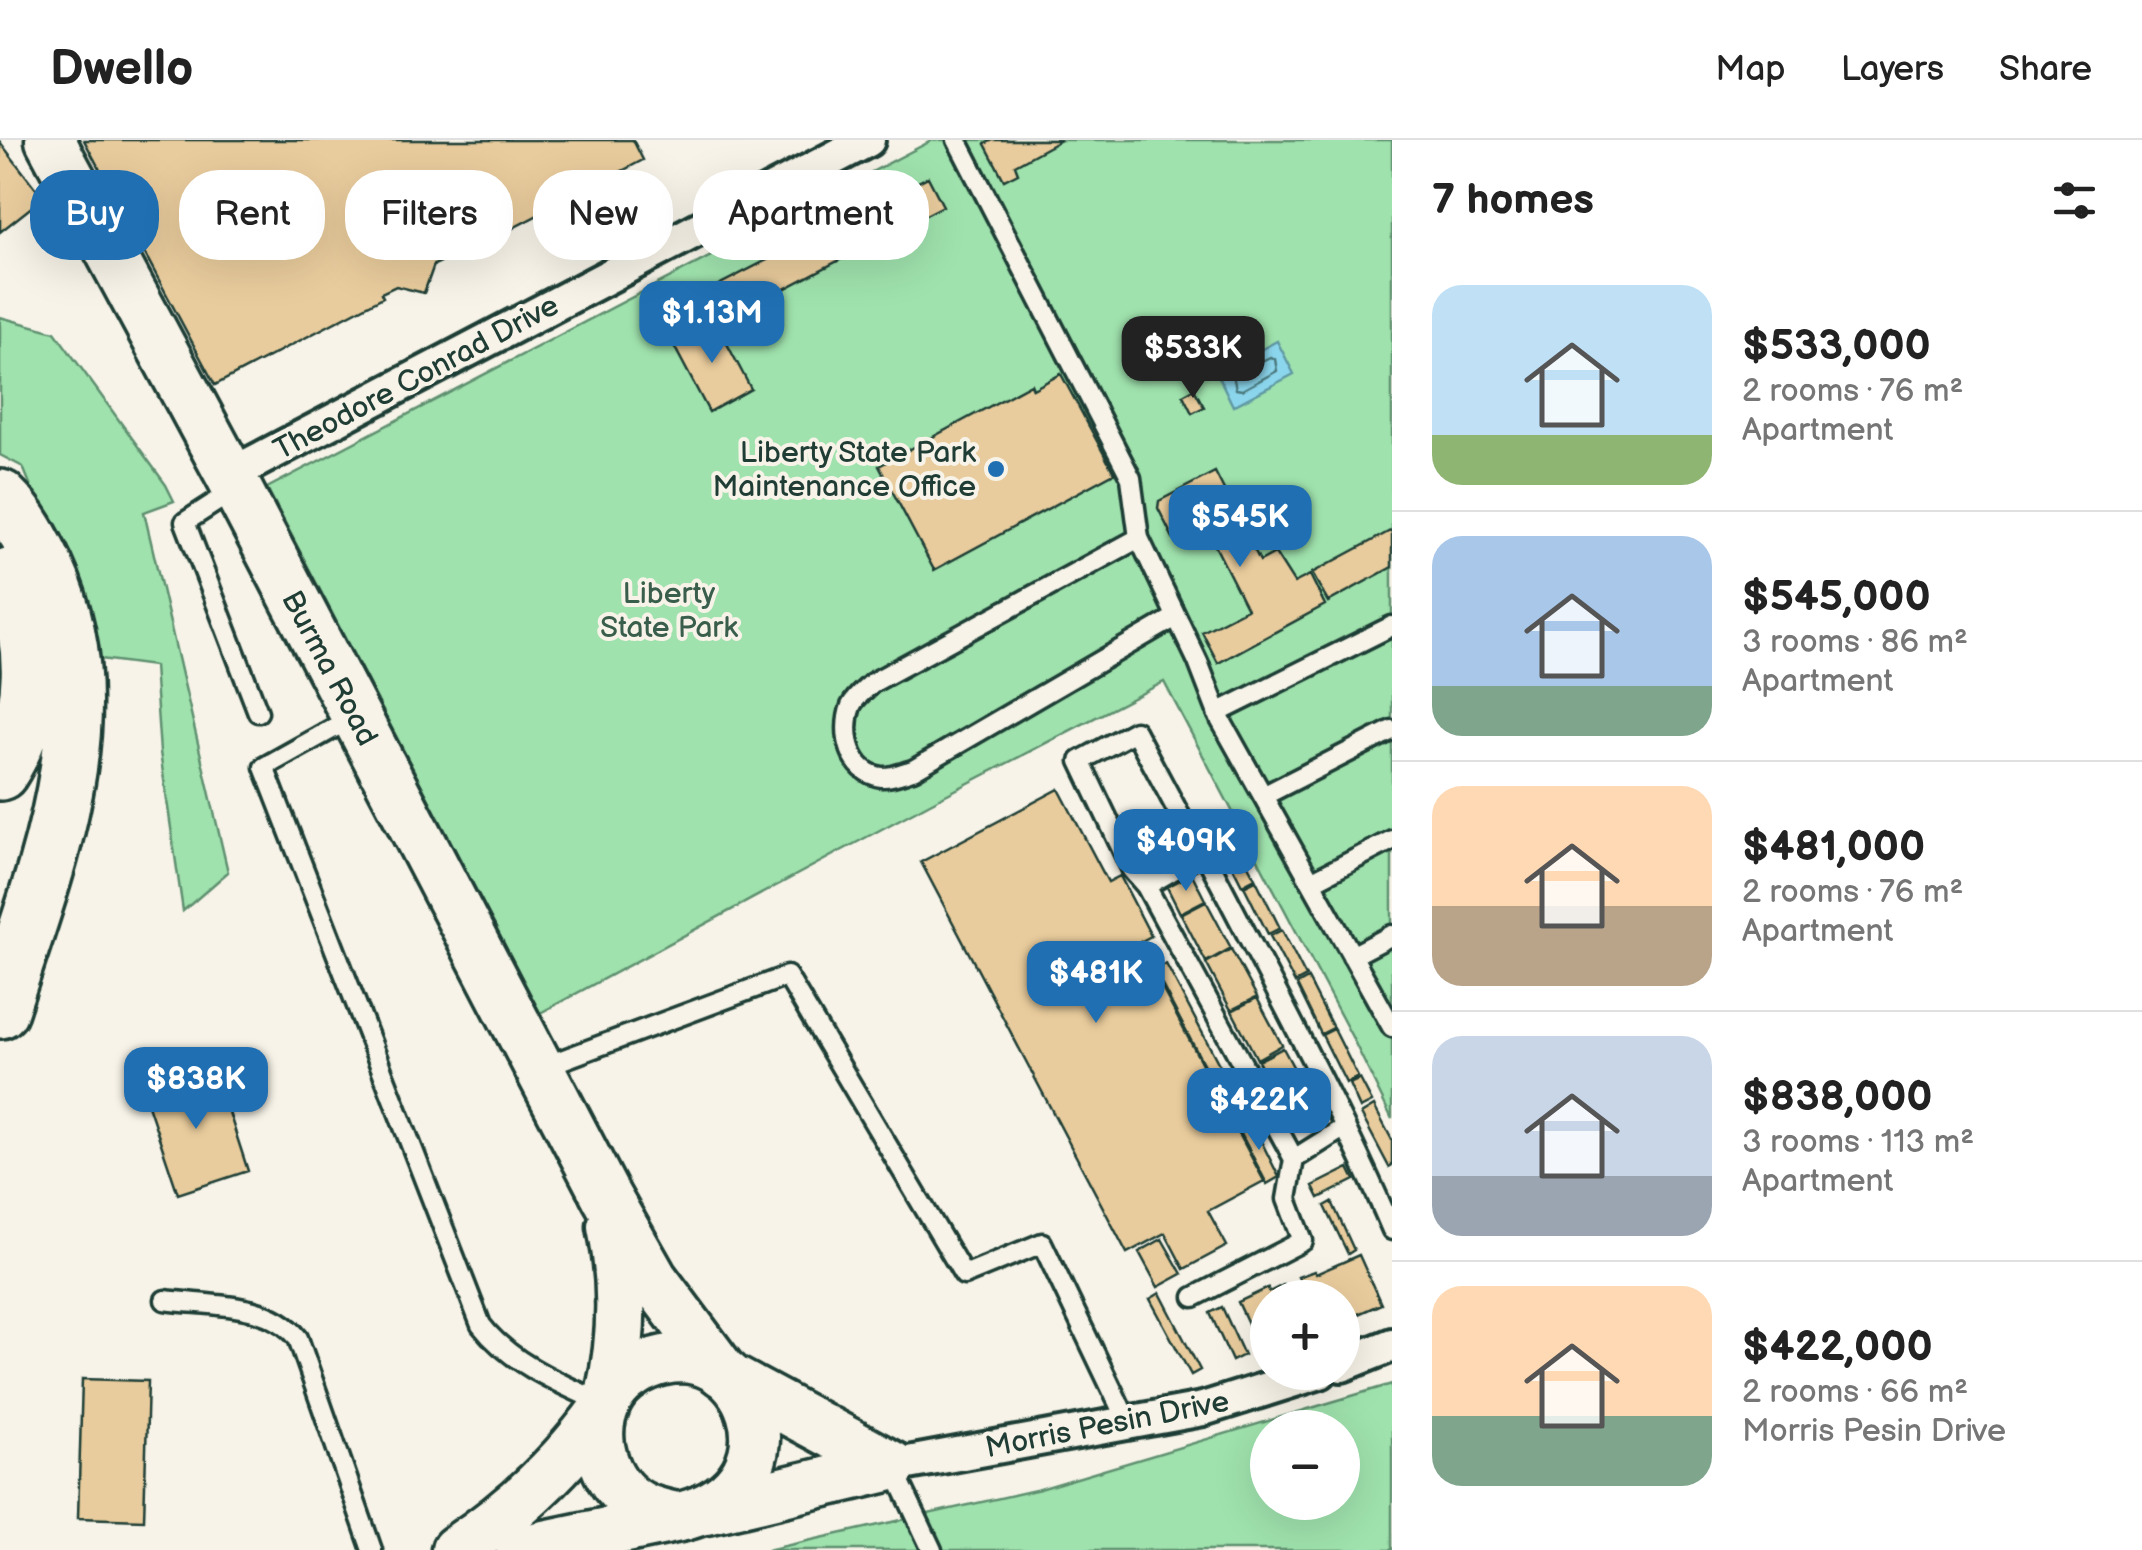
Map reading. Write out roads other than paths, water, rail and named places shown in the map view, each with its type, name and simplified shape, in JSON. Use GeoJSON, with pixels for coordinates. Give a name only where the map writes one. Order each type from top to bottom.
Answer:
{"type":"FeatureCollection","features":[{"type":"Feature","properties":{"kind":"highway"},"geometry":{"type":"LineString","coordinates":[[0,498],[26,530],[54,586],[68,648],[72,709],[68,768],[57,827],[0,1010]]}},
{"type":"Feature","properties":{"kind":"highway"},"geometry":{"type":"LineString","coordinates":[[0,560],[18,597],[30,652],[27,708],[19,735],[0,772]]}},
{"type":"Feature","properties":{"kind":"street","name":"Burma Road"},"geometry":{"type":"LineString","coordinates":[[50,140],[607,1198],[653,1279],[728,1377]]}},
{"type":"Feature","properties":{"kind":"street","name":"Theodore Conrad Drive"},"geometry":{"type":"LineString","coordinates":[[233,482],[868,140]]}},
{"type":"Feature","properties":{"kind":"street","name":"Burma Road"},"geometry":{"type":"LineString","coordinates":[[607,1198],[615,1240],[620,1342],[599,1440],[609,1475],[631,1500],[648,1510],[681,1516]]}},
{"type":"Feature","properties":{"kind":"street"},"geometry":{"type":"LineString","coordinates":[[1360,1358],[1392,1346]]}},
{"type":"Feature","properties":{"kind":"street"},"geometry":{"type":"LineString","coordinates":[[456,1550],[542,1484],[629,1375],[660,1360],[694,1360],[892,1466]]}},
{"type":"Feature","properties":{"kind":"street"},"geometry":{"type":"LineString","coordinates":[[681,1516],[707,1510],[724,1500],[748,1470],[756,1428],[751,1410],[728,1377]]}},
{"type":"Feature","properties":{"kind":"street","name":"Morris Pesin Drive"},"geometry":{"type":"LineString","coordinates":[[521,1550],[892,1466],[1203,1409],[1263,1390]]}},
{"type":"Feature","properties":{"kind":"lane"},"geometry":{"type":"LineString","coordinates":[[957,140],[1132,478],[1139,538],[1218,713],[1391,1023]]}},
{"type":"Feature","properties":{"kind":"lane"},"geometry":{"type":"LineString","coordinates":[[233,482],[185,522],[258,712]]}},
{"type":"Feature","properties":{"kind":"lane"},"geometry":{"type":"LineString","coordinates":[[1139,538],[872,683],[852,702],[846,729],[852,754],[865,772],[885,778],[913,770],[1176,617]]}},
{"type":"Feature","properties":{"kind":"lane"},"geometry":{"type":"LineString","coordinates":[[1218,713],[1392,626]]}},
{"type":"Feature","properties":{"kind":"lane"},"geometry":{"type":"LineString","coordinates":[[356,716],[264,767],[480,1325],[515,1358],[606,1403]]}},
{"type":"Feature","properties":{"kind":"lane"},"geometry":{"type":"LineString","coordinates":[[1262,796],[1392,730]]}},
{"type":"Feature","properties":{"kind":"lane"},"geometry":{"type":"LineString","coordinates":[[1194,1297],[1303,1240],[1287,1200],[1294,1159],[1146,886],[1132,870],[1080,761],[1135,731],[1192,838],[1204,852],[1392,1230]]}},
{"type":"Feature","properties":{"kind":"lane"},"geometry":{"type":"LineString","coordinates":[[1311,882],[1392,840]]}},
{"type":"Feature","properties":{"kind":"lane"},"geometry":{"type":"LineString","coordinates":[[1146,886],[1204,852]]}},
{"type":"Feature","properties":{"kind":"lane"},"geometry":{"type":"LineString","coordinates":[[1352,956],[1392,935]]}},
{"type":"Feature","properties":{"kind":"lane"},"geometry":{"type":"LineString","coordinates":[[539,1068],[786,976],[964,1276],[1042,1243],[1128,1423]]}},
{"type":"Feature","properties":{"kind":"lane"},"geometry":{"type":"LineString","coordinates":[[1294,1159],[1344,1127]]}},
{"type":"Feature","properties":{"kind":"lane"},"geometry":{"type":"LineString","coordinates":[[165,1300],[267,1313],[286,1322],[298,1338],[372,1550]]}},
{"type":"Feature","properties":{"kind":"lane"},"geometry":{"type":"LineString","coordinates":[[892,1466],[932,1550]]}},
{"type":"Feature","properties":{"kind":"water"},"geometry":{"type":"Polygon","coordinates":[[[1277,341],[1294,374],[1233,406],[1217,373],[1277,341]]]}},
{"type":"Feature","properties":{"kind":"place","name":"Liberty State Park Maintenance Office"},"geometry":{"type":"Point","coordinates":[996,469]}},
{"type":"Feature","properties":{"kind":"park label","name":"Liberty State Park"},"geometry":{"type":"Point","coordinates":[669,610]}}]}
